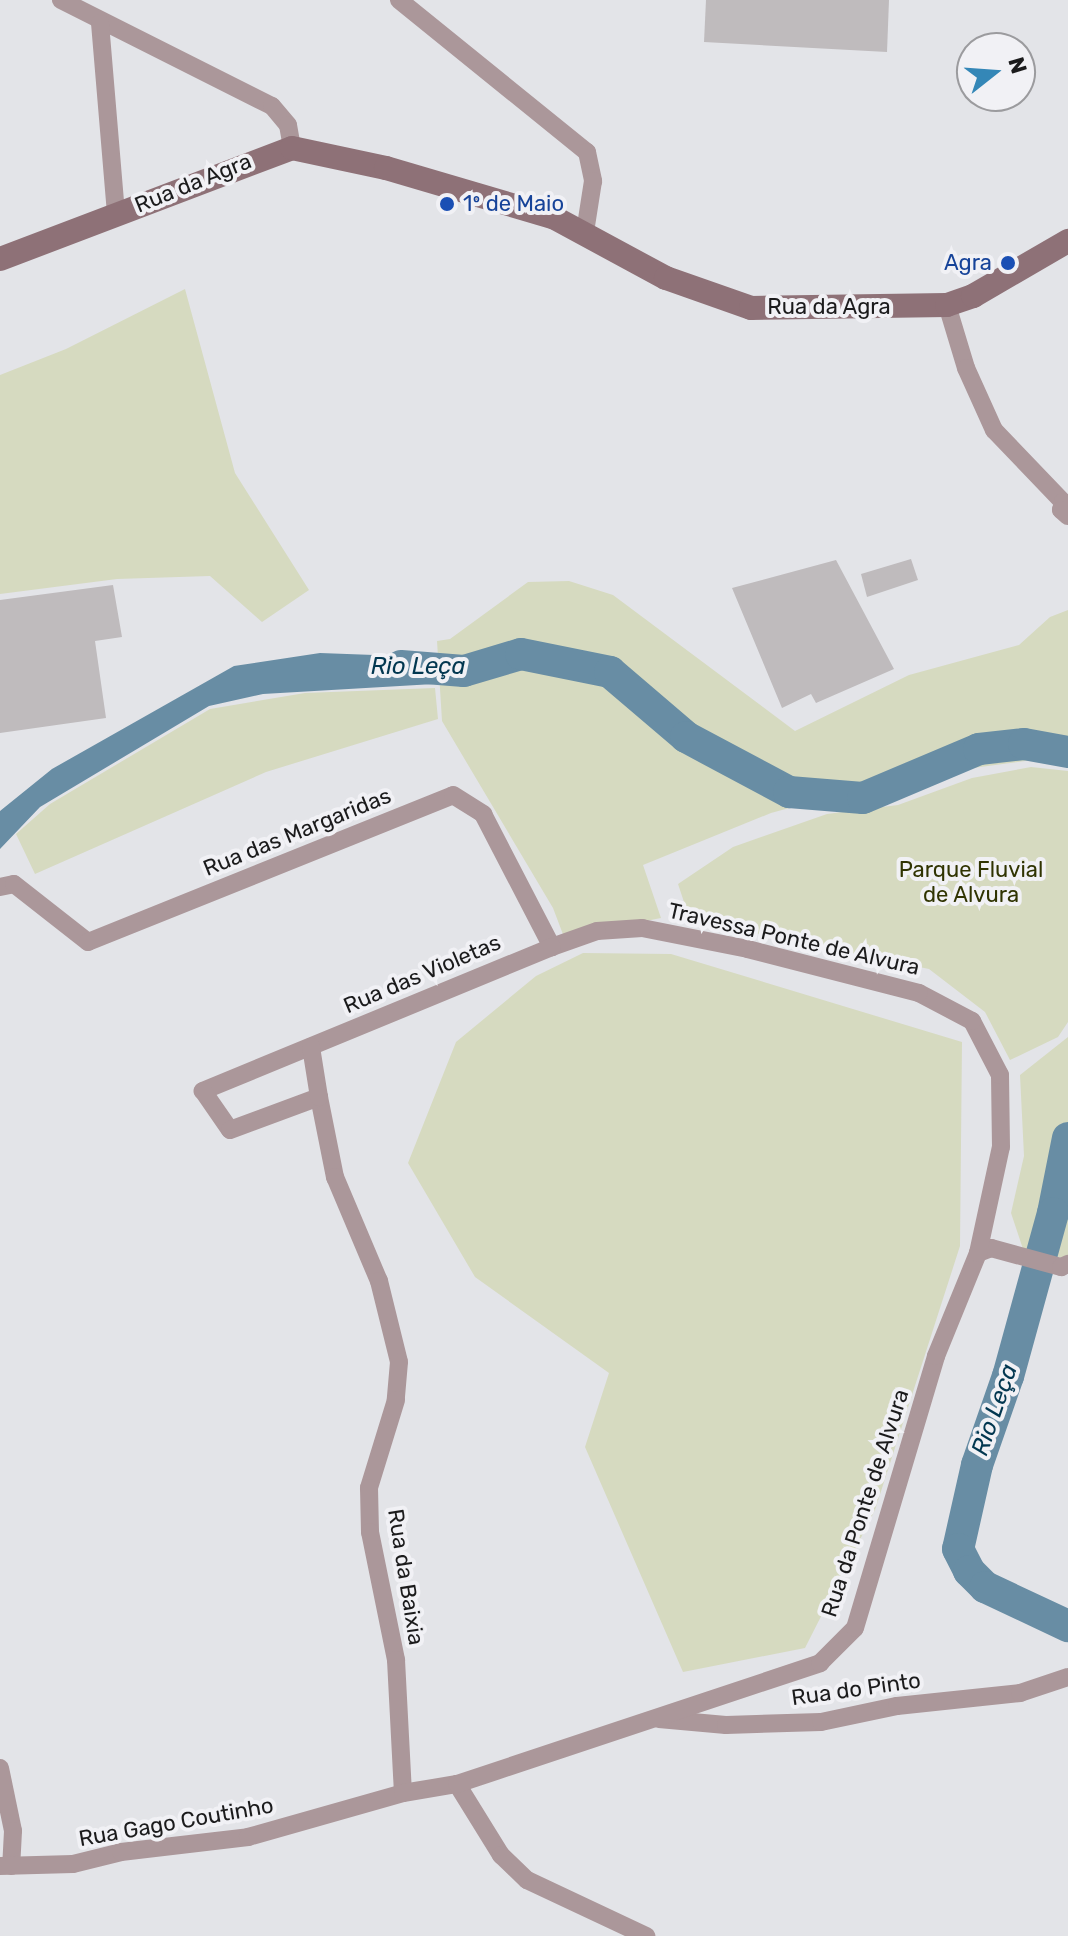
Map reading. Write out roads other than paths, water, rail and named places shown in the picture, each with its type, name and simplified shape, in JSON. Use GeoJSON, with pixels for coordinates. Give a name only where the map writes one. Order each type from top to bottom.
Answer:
{"type":"FeatureCollection","features":[{"type":"Feature","properties":{"kind":"main road","name":"Rua da Agra"},"geometry":{"type":"LineString","coordinates":[[0,259],[292,148],[386,168],[553,217],[666,278],[751,308],[947,305],[973,296],[1068,241]]}},
{"type":"Feature","properties":{"kind":"street"},"geometry":{"type":"LineString","coordinates":[[61,0],[100,23],[272,106],[288,125],[292,148]]}},
{"type":"Feature","properties":{"kind":"street"},"geometry":{"type":"LineString","coordinates":[[399,0],[587,152],[593,181],[585,232]]}},
{"type":"Feature","properties":{"kind":"street"},"geometry":{"type":"LineString","coordinates":[[100,23],[116,213]]}},
{"type":"Feature","properties":{"kind":"street"},"geometry":{"type":"LineString","coordinates":[[947,305],[966,368],[994,430],[1063,502],[1061,510],[1068,516]]}},
{"type":"Feature","properties":{"kind":"street","name":"Rua das Margaridas"},"geometry":{"type":"LineString","coordinates":[[0,887],[14,884],[88,942],[453,795],[483,814],[552,947]]}},
{"type":"Feature","properties":{"kind":"street","name":"Travessa Ponte de Alvura"},"geometry":{"type":"LineString","coordinates":[[552,947],[597,931],[642,928],[892,984],[952,1006],[985,1039],[1000,1075],[1001,1147],[978,1253]]}},
{"type":"Feature","properties":{"kind":"street","name":"Rua das Violetas"},"geometry":{"type":"LineString","coordinates":[[319,1097],[230,1130],[203,1091],[552,947]]}},
{"type":"Feature","properties":{"kind":"street","name":"Rua da Baixia"},"geometry":{"type":"LineString","coordinates":[[311,1047],[335,1177],[379,1281],[399,1362],[396,1400],[369,1488],[370,1532],[396,1660],[403,1793]]}},
{"type":"Feature","properties":{"kind":"street"},"geometry":{"type":"LineString","coordinates":[[978,1253],[991,1248],[1065,1265]]}},
{"type":"Feature","properties":{"kind":"street","name":"Rua da Ponte de Alvura"},"geometry":{"type":"LineString","coordinates":[[403,1793],[457,1784],[820,1663],[855,1628],[936,1356],[978,1253]]}},
{"type":"Feature","properties":{"kind":"street","name":"Rua do Pinto"},"geometry":{"type":"LineString","coordinates":[[648,1718],[726,1725],[821,1722],[897,1706],[1020,1693],[1068,1677]]}},
{"type":"Feature","properties":{"kind":"street"},"geometry":{"type":"LineString","coordinates":[[0,1768],[13,1831],[6,1866]]}},
{"type":"Feature","properties":{"kind":"street"},"geometry":{"type":"LineString","coordinates":[[457,1784],[501,1855],[527,1880],[646,1936]]}},
{"type":"Feature","properties":{"kind":"street","name":"Rua Gago Coutinho"},"geometry":{"type":"LineString","coordinates":[[6,1866],[73,1864],[121,1852],[248,1837],[403,1793]]}},
{"type":"Feature","properties":{"kind":"water"},"geometry":{"type":"Polygon","coordinates":[[[320,653],[455,658],[434,684],[263,694],[209,706],[40,807],[0,849],[0,811],[52,769],[234,666],[320,653]]]}},
{"type":"Feature","properties":{"kind":"waterway","name":"Rio Leça"},"geometry":{"type":"LineString","coordinates":[[401,666],[464,671],[521,654],[610,672],[686,737],[789,792],[863,798],[979,749],[1024,744],[1068,752]]}},
{"type":"Feature","properties":{"kind":"waterway","name":"Rio Leça"},"geometry":{"type":"LineString","coordinates":[[1068,1138],[1053,1213],[1008,1376],[977,1465],[958,1549],[969,1571],[985,1587],[1068,1626]]}},
{"type":"Feature","properties":{"kind":"place","name":"1º de Maio"},"geometry":{"type":"Point","coordinates":[447,204]}},
{"type":"Feature","properties":{"kind":"place","name":"Agra"},"geometry":{"type":"Point","coordinates":[1008,263]}},
{"type":"Feature","properties":{"kind":"park label","name":"Parque Fluvial de Alvura"},"geometry":{"type":"Point","coordinates":[971,882]}}]}
